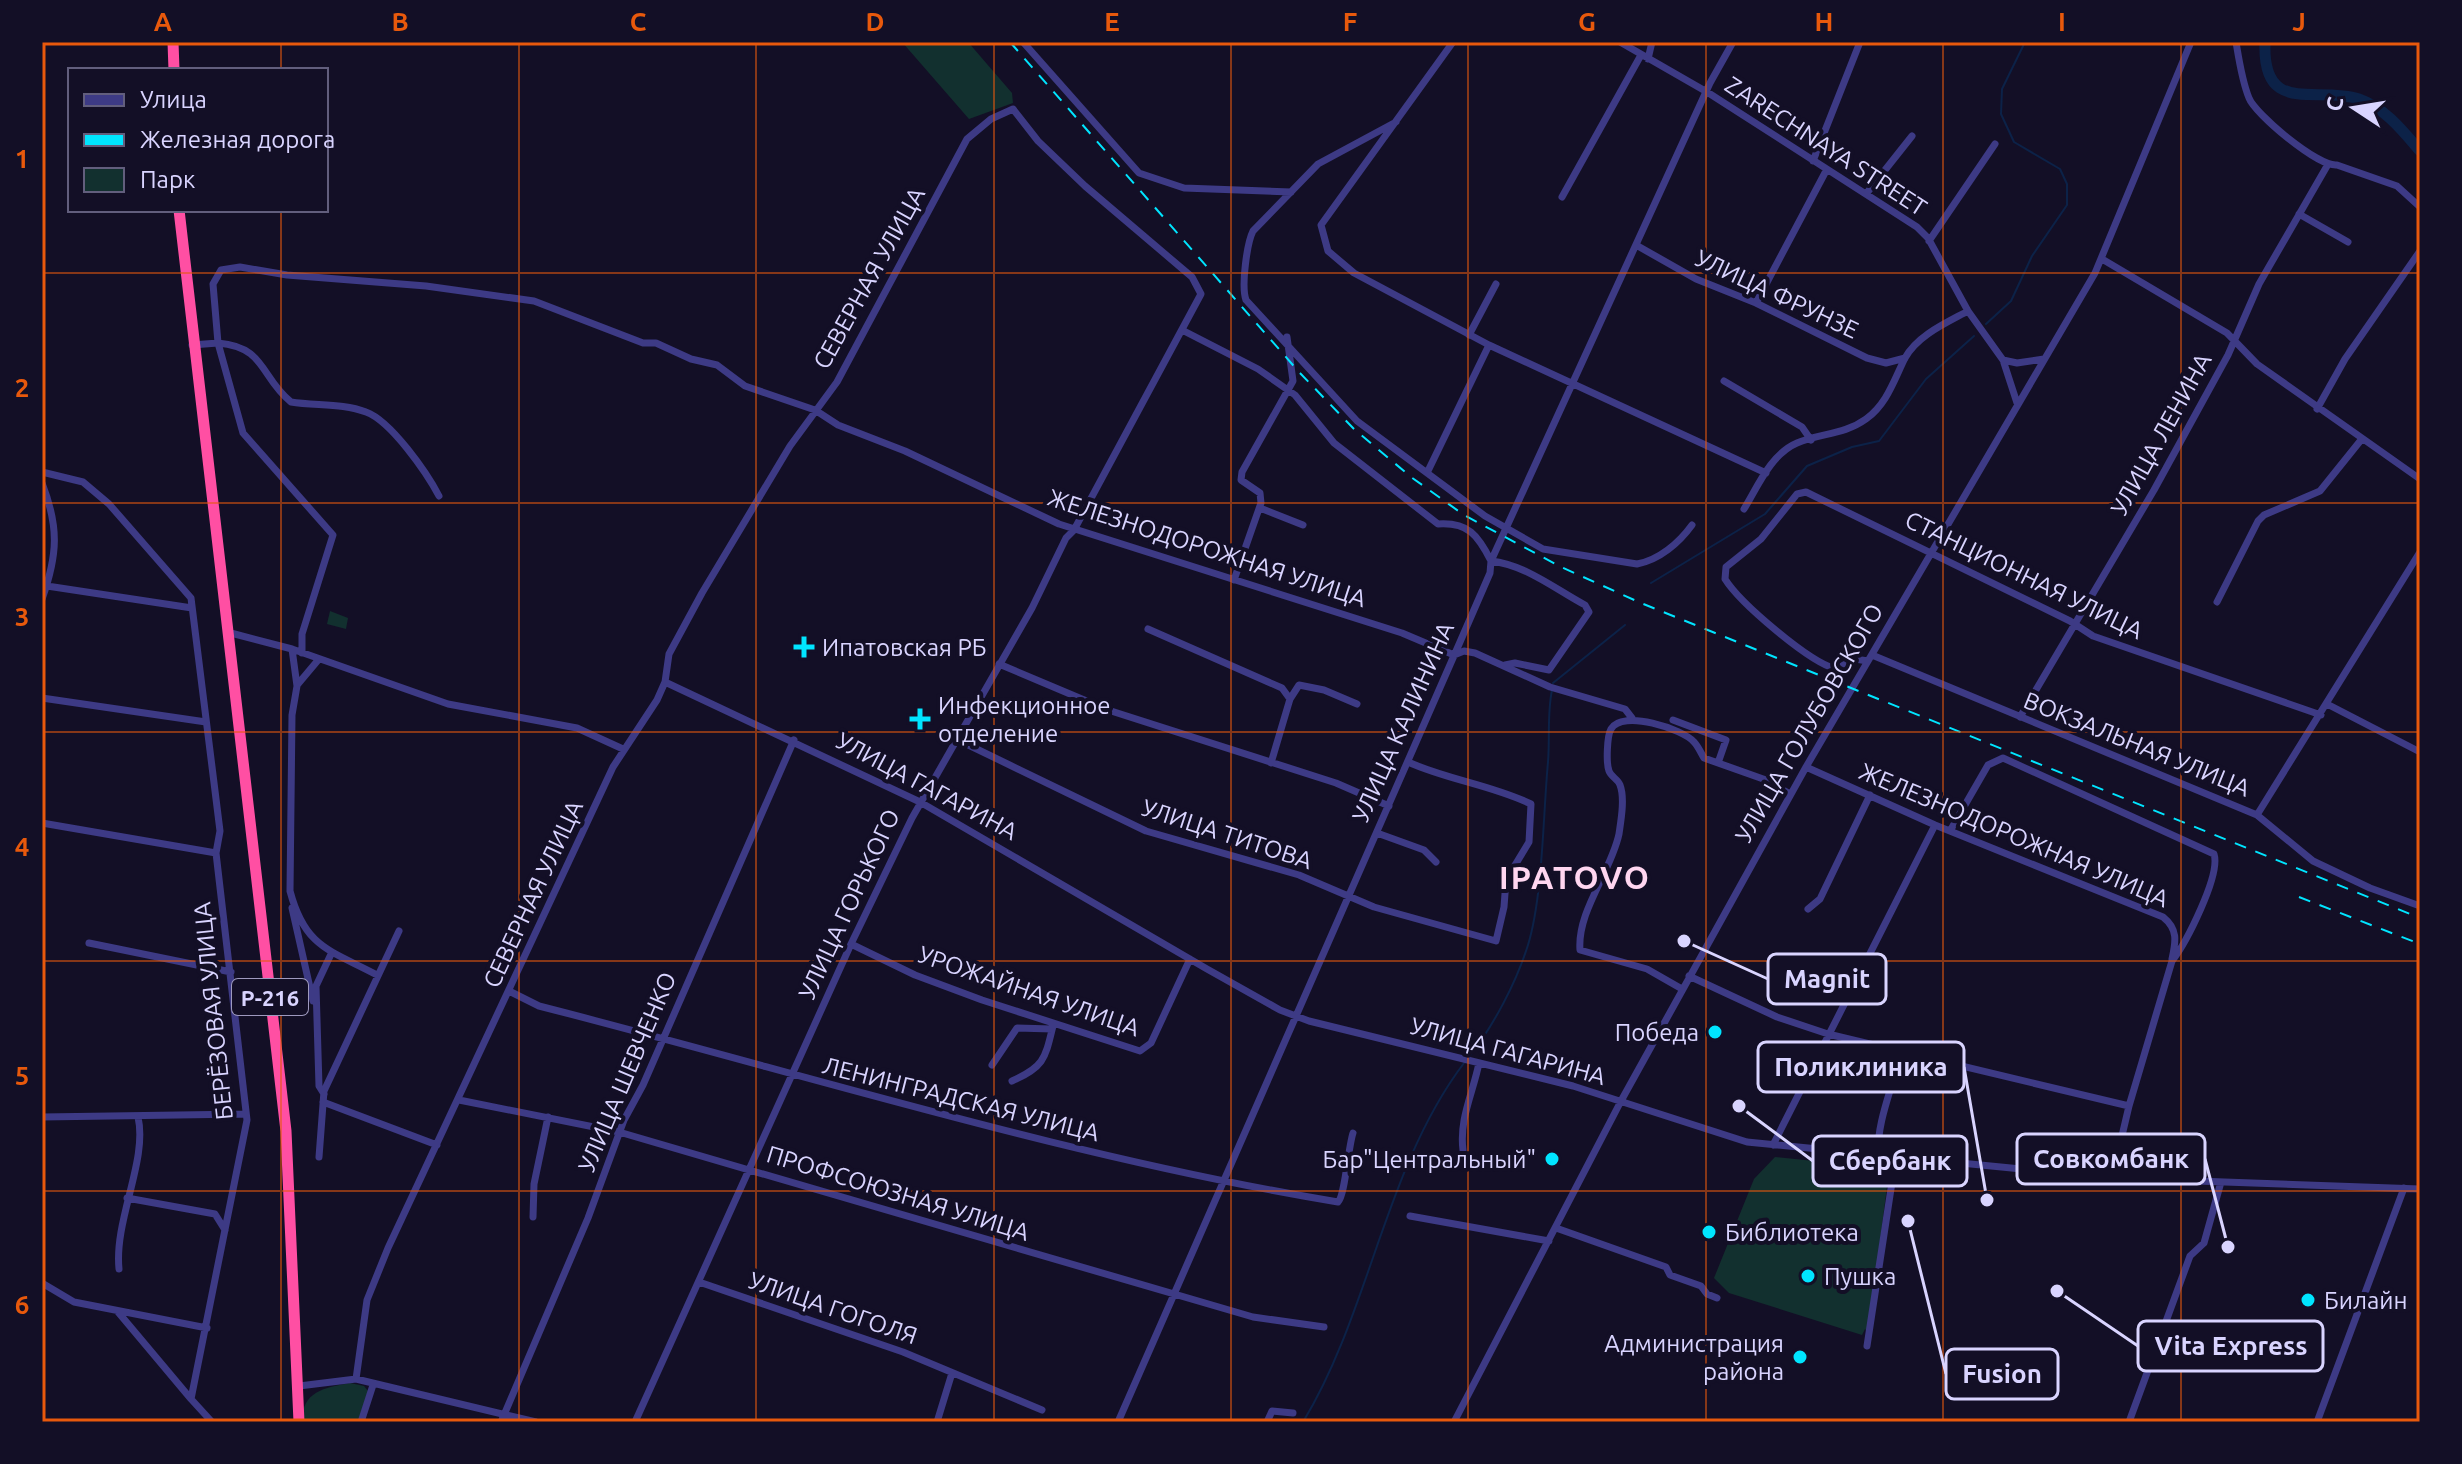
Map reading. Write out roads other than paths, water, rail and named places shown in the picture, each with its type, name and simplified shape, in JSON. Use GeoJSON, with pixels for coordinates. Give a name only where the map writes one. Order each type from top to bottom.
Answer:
{"type":"FeatureCollection","features":[{"type":"Feature","properties":{"kind":"highway"},"geometry":{"type":"LineString","coordinates":[[173,42],[174,68]]}},
{"type":"Feature","properties":{"kind":"highway","name":"Р-216"},"geometry":{"type":"LineString","coordinates":[[179,212],[192,345],[286,1131],[299,1386],[296,1421]]}},
{"type":"Feature","properties":{"kind":"street"},"geometry":{"type":"LineString","coordinates":[[1023,42],[1139,173],[1184,188],[1291,192]]}},
{"type":"Feature","properties":{"kind":"street"},"geometry":{"type":"LineString","coordinates":[[1453,42],[1321,225],[1326,248],[1341,265],[1469,335],[1766,473]]}},
{"type":"Feature","properties":{"kind":"street","name":"ZARECHNAYA STREET"},"geometry":{"type":"LineString","coordinates":[[1620,42],[1707,92],[1917,227],[1929,241],[1968,311],[2003,360],[2017,404]]}},
{"type":"Feature","properties":{"kind":"street"},"geometry":{"type":"LineString","coordinates":[[1562,197],[1652,42]]}},
{"type":"Feature","properties":{"kind":"street","name":"УЛИЦА КАЛИНИНА"},"geometry":{"type":"LineString","coordinates":[[1118,1422],[1171,1294],[1490,573],[1491,561],[1707,92],[1733,42]]}},
{"type":"Feature","properties":{"kind":"street"},"geometry":{"type":"LineString","coordinates":[[1813,161],[1860,42]]}},
{"type":"Feature","properties":{"kind":"street","name":"УЛИЦА ГОЛУБОВСКОГО"},"geometry":{"type":"LineString","coordinates":[[1454,1422],[1621,1101],[1790,794],[2102,259],[2191,42]]}},
{"type":"Feature","properties":{"kind":"street"},"geometry":{"type":"LineString","coordinates":[[2236,42],[2250,101],[2296,146],[2327,166],[2337,165],[2395,185],[2420,207]]}},
{"type":"Feature","properties":{"kind":"street","name":"СЕВЕРНАЯ УЛИЦА"},"geometry":{"type":"LineString","coordinates":[[356,1379],[367,1300],[623,749],[644,722],[665,682],[667,663],[679,635],[790,446],[837,382],[972,132],[1013,109],[1038,141],[1085,186],[1192,277],[1201,294]]}},
{"type":"Feature","properties":{"kind":"street"},"geometry":{"type":"LineString","coordinates":[[1396,122],[1318,164],[1253,231],[1246,244],[1248,268],[1243,291],[1246,300],[1357,421],[1485,516],[1543,549],[1637,564],[1651,561],[1684,536],[1692,525]]}},
{"type":"Feature","properties":{"kind":"street"},"geometry":{"type":"LineString","coordinates":[[1866,194],[1912,136]]}},
{"type":"Feature","properties":{"kind":"street"},"geometry":{"type":"LineString","coordinates":[[1929,241],[1995,144]]}},
{"type":"Feature","properties":{"kind":"street","name":"УЛИЦА ЛЕНИНА"},"geometry":{"type":"LineString","coordinates":[[2020,717],[2076,624],[2234,341],[2244,313],[2327,166]]}},
{"type":"Feature","properties":{"kind":"street"},"geometry":{"type":"LineString","coordinates":[[1756,303],[1827,169]]}},
{"type":"Feature","properties":{"kind":"street"},"geometry":{"type":"LineString","coordinates":[[2299,214],[2348,242]]}},
{"type":"Feature","properties":{"kind":"street","name":"УЛИЦА ФРУНЗЕ"},"geometry":{"type":"LineString","coordinates":[[1636,245],[1696,279],[1756,303],[1867,358],[1886,363]]}},
{"type":"Feature","properties":{"kind":"street"},"geometry":{"type":"LineString","coordinates":[[2317,409],[2345,359],[2420,251]]}},
{"type":"Feature","properties":{"kind":"street"},"geometry":{"type":"LineString","coordinates":[[2102,259],[2220,328],[2257,364],[2420,479]]}},
{"type":"Feature","properties":{"kind":"street","name":"ЖЕЛЕЗНОДОРОЖНАЯ УЛИЦА"},"geometry":{"type":"LineString","coordinates":[[218,343],[213,284],[217,275],[227,267],[426,286],[544,303],[633,339],[656,343],[691,359],[717,365],[745,386],[815,410],[862,436],[905,451],[1074,530],[1423,640],[1454,655],[1464,651],[1553,688],[1625,709],[1632,718]]}},
{"type":"Feature","properties":{"kind":"street"},"geometry":{"type":"LineString","coordinates":[[1469,335],[1496,284]]}},
{"type":"Feature","properties":{"kind":"street","name":"УЛИЦА ГОРЬКОГО"},"geometry":{"type":"LineString","coordinates":[[635,1422],[851,944],[920,802],[1058,560],[1066,538],[1074,530],[1201,294]]}},
{"type":"Feature","properties":{"kind":"street"},"geometry":{"type":"LineString","coordinates":[[1744,509],[1783,451],[1835,435],[1867,419],[1897,380],[1905,358],[1941,325],[1968,311]]}},
{"type":"Feature","properties":{"kind":"street"},"geometry":{"type":"LineString","coordinates":[[1182,330],[1258,369],[1295,395],[1334,443],[1438,524],[1460,523],[1467,527],[1491,561],[1506,563],[1534,576],[1585,605],[1589,612],[1549,670],[1515,663],[1503,665]]}},
{"type":"Feature","properties":{"kind":"street"},"geometry":{"type":"LineString","coordinates":[[1234,580],[1260,508],[1260,493],[1241,480],[1242,472],[1294,373],[1287,337]]}},
{"type":"Feature","properties":{"kind":"street"},"geometry":{"type":"LineString","coordinates":[[218,343],[243,433],[333,535],[302,634],[302,653]]}},
{"type":"Feature","properties":{"kind":"street"},"geometry":{"type":"LineString","coordinates":[[192,345],[235,344],[250,352],[291,402],[354,409],[375,416],[425,472],[439,496]]}},
{"type":"Feature","properties":{"kind":"street"},"geometry":{"type":"LineString","coordinates":[[1427,473],[1489,345]]}},
{"type":"Feature","properties":{"kind":"street"},"geometry":{"type":"LineString","coordinates":[[1897,380],[1886,363],[1905,358]]}},
{"type":"Feature","properties":{"kind":"street"},"geometry":{"type":"LineString","coordinates":[[2003,360],[2017,363],[2044,359]]}},
{"type":"Feature","properties":{"kind":"street"},"geometry":{"type":"LineString","coordinates":[[1724,381],[1802,427],[1811,440]]}},
{"type":"Feature","properties":{"kind":"street"},"geometry":{"type":"LineString","coordinates":[[2217,602],[2258,521],[2264,515],[2320,491],[2361,440]]}},
{"type":"Feature","properties":{"kind":"street"},"geometry":{"type":"LineString","coordinates":[[42,472],[83,482],[109,504],[183,586],[192,608]]}},
{"type":"Feature","properties":{"kind":"street"},"geometry":{"type":"LineString","coordinates":[[42,483],[55,516],[55,550],[42,599]]}},
{"type":"Feature","properties":{"kind":"street","name":"СТАНЦИОННАЯ УЛИЦА"},"geometry":{"type":"LineString","coordinates":[[1870,658],[1855,659],[1836,669],[1825,665],[1770,627],[1725,579],[1726,567],[1761,539],[1791,498],[1806,492],[2076,624],[2093,636],[2321,715]]}},
{"type":"Feature","properties":{"kind":"street"},"geometry":{"type":"LineString","coordinates":[[1260,508],[1303,525]]}},
{"type":"Feature","properties":{"kind":"street"},"geometry":{"type":"LineString","coordinates":[[2257,815],[2420,552]]}},
{"type":"Feature","properties":{"kind":"street"},"geometry":{"type":"LineString","coordinates":[[47,586],[192,608]]}},
{"type":"Feature","properties":{"kind":"street","name":"БЕРЁЗОВАЯ УЛИЦА"},"geometry":{"type":"LineString","coordinates":[[191,1399],[226,1232],[246,1114],[216,853],[220,831],[192,608]]}},
{"type":"Feature","properties":{"kind":"street"},"geometry":{"type":"LineString","coordinates":[[1148,629],[1282,688],[1290,699]]}},
{"type":"Feature","properties":{"kind":"street"},"geometry":{"type":"LineString","coordinates":[[227,632],[292,649],[448,704],[577,728],[623,749]]}},
{"type":"Feature","properties":{"kind":"street"},"geometry":{"type":"LineString","coordinates":[[292,649],[297,686],[292,715],[290,891],[294,930],[317,1014]]}},
{"type":"Feature","properties":{"kind":"street","name":"ВОКЗАЛЬНАЯ УЛИЦА"},"geometry":{"type":"LineString","coordinates":[[1870,658],[2257,815],[2313,861],[2370,888],[2420,906]]}},
{"type":"Feature","properties":{"kind":"street"},"geometry":{"type":"LineString","coordinates":[[297,686],[319,659]]}},
{"type":"Feature","properties":{"kind":"street"},"geometry":{"type":"LineString","coordinates":[[999,664],[1108,710],[1336,783],[1389,806]]}},
{"type":"Feature","properties":{"kind":"street","name":"УЛИЦА ГАГАРИНА"},"geometry":{"type":"LineString","coordinates":[[665,682],[794,740],[920,802],[1190,959],[1295,1016],[1621,1101],[1747,1142],[2112,1178],[2420,1189]]}},
{"type":"Feature","properties":{"kind":"street"},"geometry":{"type":"LineString","coordinates":[[1271,763],[1290,699],[1299,685],[1310,686],[1357,704]]}},
{"type":"Feature","properties":{"kind":"street"},"geometry":{"type":"LineString","coordinates":[[42,698],[206,722]]}},
{"type":"Feature","properties":{"kind":"street"},"geometry":{"type":"LineString","coordinates":[[2327,704],[2420,752]]}},
{"type":"Feature","properties":{"kind":"street"},"geometry":{"type":"LineString","coordinates":[[1682,989],[1647,969],[1580,950],[1584,923],[1609,866],[1619,832],[1621,788],[1609,771],[1608,735],[1618,721],[1632,718],[1693,740],[1704,758],[1766,780],[1790,794]]}},
{"type":"Feature","properties":{"kind":"street"},"geometry":{"type":"LineString","coordinates":[[1673,720],[1726,740],[1718,763]]}},
{"type":"Feature","properties":{"kind":"street"},"geometry":{"type":"LineString","coordinates":[[1693,740],[1697,729]]}},
{"type":"Feature","properties":{"kind":"street","name":"УЛИЦА ТИТОВА"},"geometry":{"type":"LineString","coordinates":[[956,739],[1146,831],[1299,875],[1347,897],[1496,941],[1506,880],[1529,842],[1531,804],[1408,762]]}},
{"type":"Feature","properties":{"kind":"street","name":"УЛИЦА ШЕВЧЕНКО"},"geometry":{"type":"LineString","coordinates":[[502,1418],[588,1218],[619,1132],[643,1085],[660,1039],[794,740]]}},
{"type":"Feature","properties":{"kind":"street"},"geometry":{"type":"LineString","coordinates":[[1950,831],[1995,759],[2003,758],[2214,854],[2215,869],[2185,944],[2172,961],[2129,1106],[2112,1178]]}},
{"type":"Feature","properties":{"kind":"street","name":"ЖЕЛЕЗНОДОРОЖНАЯ УЛИЦА"},"geometry":{"type":"LineString","coordinates":[[1806,767],[1935,825],[2163,917],[2173,925],[2176,940],[2172,961]]}},
{"type":"Feature","properties":{"kind":"street"},"geometry":{"type":"LineString","coordinates":[[1808,909],[1820,899],[1870,795]]}},
{"type":"Feature","properties":{"kind":"street"},"geometry":{"type":"LineString","coordinates":[[42,823],[216,853]]}},
{"type":"Feature","properties":{"kind":"street"},"geometry":{"type":"LineString","coordinates":[[1773,1145],[1935,825]]}},
{"type":"Feature","properties":{"kind":"street"},"geometry":{"type":"LineString","coordinates":[[1377,833],[1424,850],[1436,862]]}},
{"type":"Feature","properties":{"kind":"street"},"geometry":{"type":"LineString","coordinates":[[290,891],[294,908],[312,940],[377,975]]}},
{"type":"Feature","properties":{"kind":"street"},"geometry":{"type":"LineString","coordinates":[[319,1157],[323,1098],[399,931]]}},
{"type":"Feature","properties":{"kind":"street"},"geometry":{"type":"LineString","coordinates":[[89,943],[231,972]]}},
{"type":"Feature","properties":{"kind":"street","name":"УРОЖАЙНАЯ УЛИЦА"},"geometry":{"type":"LineString","coordinates":[[851,944],[915,975],[1020,1012],[1053,1027],[1143,1051],[1151,1043],[1190,959]]}},
{"type":"Feature","properties":{"kind":"street"},"geometry":{"type":"LineString","coordinates":[[332,952],[319,974],[319,1086],[323,1098],[437,1145]]}},
{"type":"Feature","properties":{"kind":"street"},"geometry":{"type":"LineString","coordinates":[[1689,976],[1777,1017],[1828,1034],[2129,1106]]}},
{"type":"Feature","properties":{"kind":"street","name":"ЛЕНИНГРАДСКАЯ УЛИЦА"},"geometry":{"type":"LineString","coordinates":[[511,992],[539,1006],[1005,1133],[1339,1202],[1353,1133]]}},
{"type":"Feature","properties":{"kind":"street"},"geometry":{"type":"LineString","coordinates":[[992,1065],[1015,1030],[1020,1012]]}},
{"type":"Feature","properties":{"kind":"street"},"geometry":{"type":"LineString","coordinates":[[1015,1030],[1024,1026],[1043,1031],[1053,1027]]}},
{"type":"Feature","properties":{"kind":"street"},"geometry":{"type":"LineString","coordinates":[[1012,1081],[1037,1067],[1049,1049],[1053,1027]]}},
{"type":"Feature","properties":{"kind":"street"},"geometry":{"type":"LineString","coordinates":[[1878,1155],[1879,1125],[1894,1086],[1901,1050]]}},
{"type":"Feature","properties":{"kind":"street"},"geometry":{"type":"LineString","coordinates":[[1463,1150],[1460,1128],[1474,1091],[1476,1062]]}},
{"type":"Feature","properties":{"kind":"street","name":"ПРОФСОЮЗНАЯ УЛИЦА"},"geometry":{"type":"LineString","coordinates":[[459,1100],[619,1132],[1253,1317],[1324,1327]]}},
{"type":"Feature","properties":{"kind":"street"},"geometry":{"type":"LineString","coordinates":[[42,1117],[246,1114]]}},
{"type":"Feature","properties":{"kind":"street"},"geometry":{"type":"LineString","coordinates":[[119,1269],[117,1250],[139,1145],[138,1117]]}},
{"type":"Feature","properties":{"kind":"street"},"geometry":{"type":"LineString","coordinates":[[533,1217],[534,1184],[548,1117]]}},
{"type":"Feature","properties":{"kind":"street"},"geometry":{"type":"LineString","coordinates":[[1867,1346],[1896,1156]]}},
{"type":"Feature","properties":{"kind":"street"},"geometry":{"type":"LineString","coordinates":[[2129,1422],[2190,1256],[2204,1243],[2221,1182]]}},
{"type":"Feature","properties":{"kind":"street"},"geometry":{"type":"LineString","coordinates":[[2317,1422],[2404,1188]]}},
{"type":"Feature","properties":{"kind":"street"},"geometry":{"type":"LineString","coordinates":[[127,1198],[215,1214],[226,1232]]}},
{"type":"Feature","properties":{"kind":"street"},"geometry":{"type":"LineString","coordinates":[[1410,1216],[1549,1241]]}},
{"type":"Feature","properties":{"kind":"street"},"geometry":{"type":"LineString","coordinates":[[1556,1228],[1666,1267],[1670,1275],[1701,1286],[1707,1294],[1717,1298]]}},
{"type":"Feature","properties":{"kind":"street","name":"УЛИЦА ГОГОЛЯ"},"geometry":{"type":"LineString","coordinates":[[699,1282],[903,1352],[1042,1410]]}},
{"type":"Feature","properties":{"kind":"street"},"geometry":{"type":"LineString","coordinates":[[42,1283],[74,1302],[207,1328]]}},
{"type":"Feature","properties":{"kind":"street"},"geometry":{"type":"LineString","coordinates":[[118,1312],[212,1422]]}},
{"type":"Feature","properties":{"kind":"street"},"geometry":{"type":"LineString","coordinates":[[937,1422],[952,1373]]}},
{"type":"Feature","properties":{"kind":"street"},"geometry":{"type":"LineString","coordinates":[[299,1386],[356,1379],[502,1418],[536,1422]]}},
{"type":"Feature","properties":{"kind":"street"},"geometry":{"type":"LineString","coordinates":[[361,1422],[373,1385]]}},
{"type":"Feature","properties":{"kind":"street"},"geometry":{"type":"LineString","coordinates":[[1267,1422],[1272,1411],[1293,1413]]}},
{"type":"Feature","properties":{"kind":"waterway"},"geometry":{"type":"LineString","coordinates":[[1986,324],[2011,301],[2032,256],[2067,205],[2067,184],[2060,169],[2014,142],[2001,114],[2002,89],[2025,42]]}},
{"type":"Feature","properties":{"kind":"waterway"},"geometry":{"type":"LineString","coordinates":[[2265,42],[2266,65],[2272,81],[2282,89],[2295,93],[2342,96],[2368,103],[2393,121],[2420,151]]}},
{"type":"Feature","properties":{"kind":"waterway"},"geometry":{"type":"LineString","coordinates":[[1651,583],[1765,514],[1807,466],[1852,447],[1879,441],[1926,379],[1974,336]]}},
{"type":"Feature","properties":{"kind":"waterway"},"geometry":{"type":"LineString","coordinates":[[1553,683],[1625,625]]}},
{"type":"Feature","properties":{"kind":"waterway"},"geometry":{"type":"LineString","coordinates":[[1468,1058],[1495,1019],[1510,989],[1533,925],[1542,855],[1552,690]]}},
{"type":"Feature","properties":{"kind":"waterway"},"geometry":{"type":"LineString","coordinates":[[1303,1422],[1345,1334],[1415,1148],[1437,1104],[1464,1063]]}},
{"type":"Feature","properties":{"kind":"railway"},"geometry":{"type":"LineString","coordinates":[[1010,42],[1299,372],[1354,429],[1411,477],[1464,515],[1561,567],[1641,603],[2420,918]]}},
{"type":"Feature","properties":{"kind":"railway"},"geometry":{"type":"LineString","coordinates":[[2299,897],[2420,944]]}},
{"type":"Feature","properties":{"kind":"place","name":"Ипатовская РБ"},"geometry":{"type":"Point","coordinates":[804,647]}},
{"type":"Feature","properties":{"kind":"place","name":"Инфекционное отделение"},"geometry":{"type":"Point","coordinates":[920,719]}},
{"type":"Feature","properties":{"kind":"place","name":"Magnit"},"geometry":{"type":"Point","coordinates":[1684,941]}},
{"type":"Feature","properties":{"kind":"place","name":"Победа"},"geometry":{"type":"Point","coordinates":[1715,1032]}},
{"type":"Feature","properties":{"kind":"place","name":"Сбербанк"},"geometry":{"type":"Point","coordinates":[1739,1106]}},
{"type":"Feature","properties":{"kind":"place","name":"Бар\"Центральный\""},"geometry":{"type":"Point","coordinates":[1552,1159]}},
{"type":"Feature","properties":{"kind":"place","name":"Поликлиника"},"geometry":{"type":"Point","coordinates":[1987,1200]}},
{"type":"Feature","properties":{"kind":"place","name":"Fusion"},"geometry":{"type":"Point","coordinates":[1908,1221]}},
{"type":"Feature","properties":{"kind":"place","name":"Библиотека"},"geometry":{"type":"Point","coordinates":[1709,1232]}},
{"type":"Feature","properties":{"kind":"place","name":"Совкомбанк"},"geometry":{"type":"Point","coordinates":[2228,1247]}},
{"type":"Feature","properties":{"kind":"place","name":"Пушка"},"geometry":{"type":"Point","coordinates":[1808,1276]}},
{"type":"Feature","properties":{"kind":"place","name":"Vita Express"},"geometry":{"type":"Point","coordinates":[2057,1291]}},
{"type":"Feature","properties":{"kind":"place","name":"Билайн"},"geometry":{"type":"Point","coordinates":[2308,1300]}},
{"type":"Feature","properties":{"kind":"place","name":"Администрация района"},"geometry":{"type":"Point","coordinates":[1800,1357]}},
{"type":"Feature","properties":{"kind":"district","name":"IPATOVO"},"geometry":{"type":"Point","coordinates":[1575,877]}}]}
